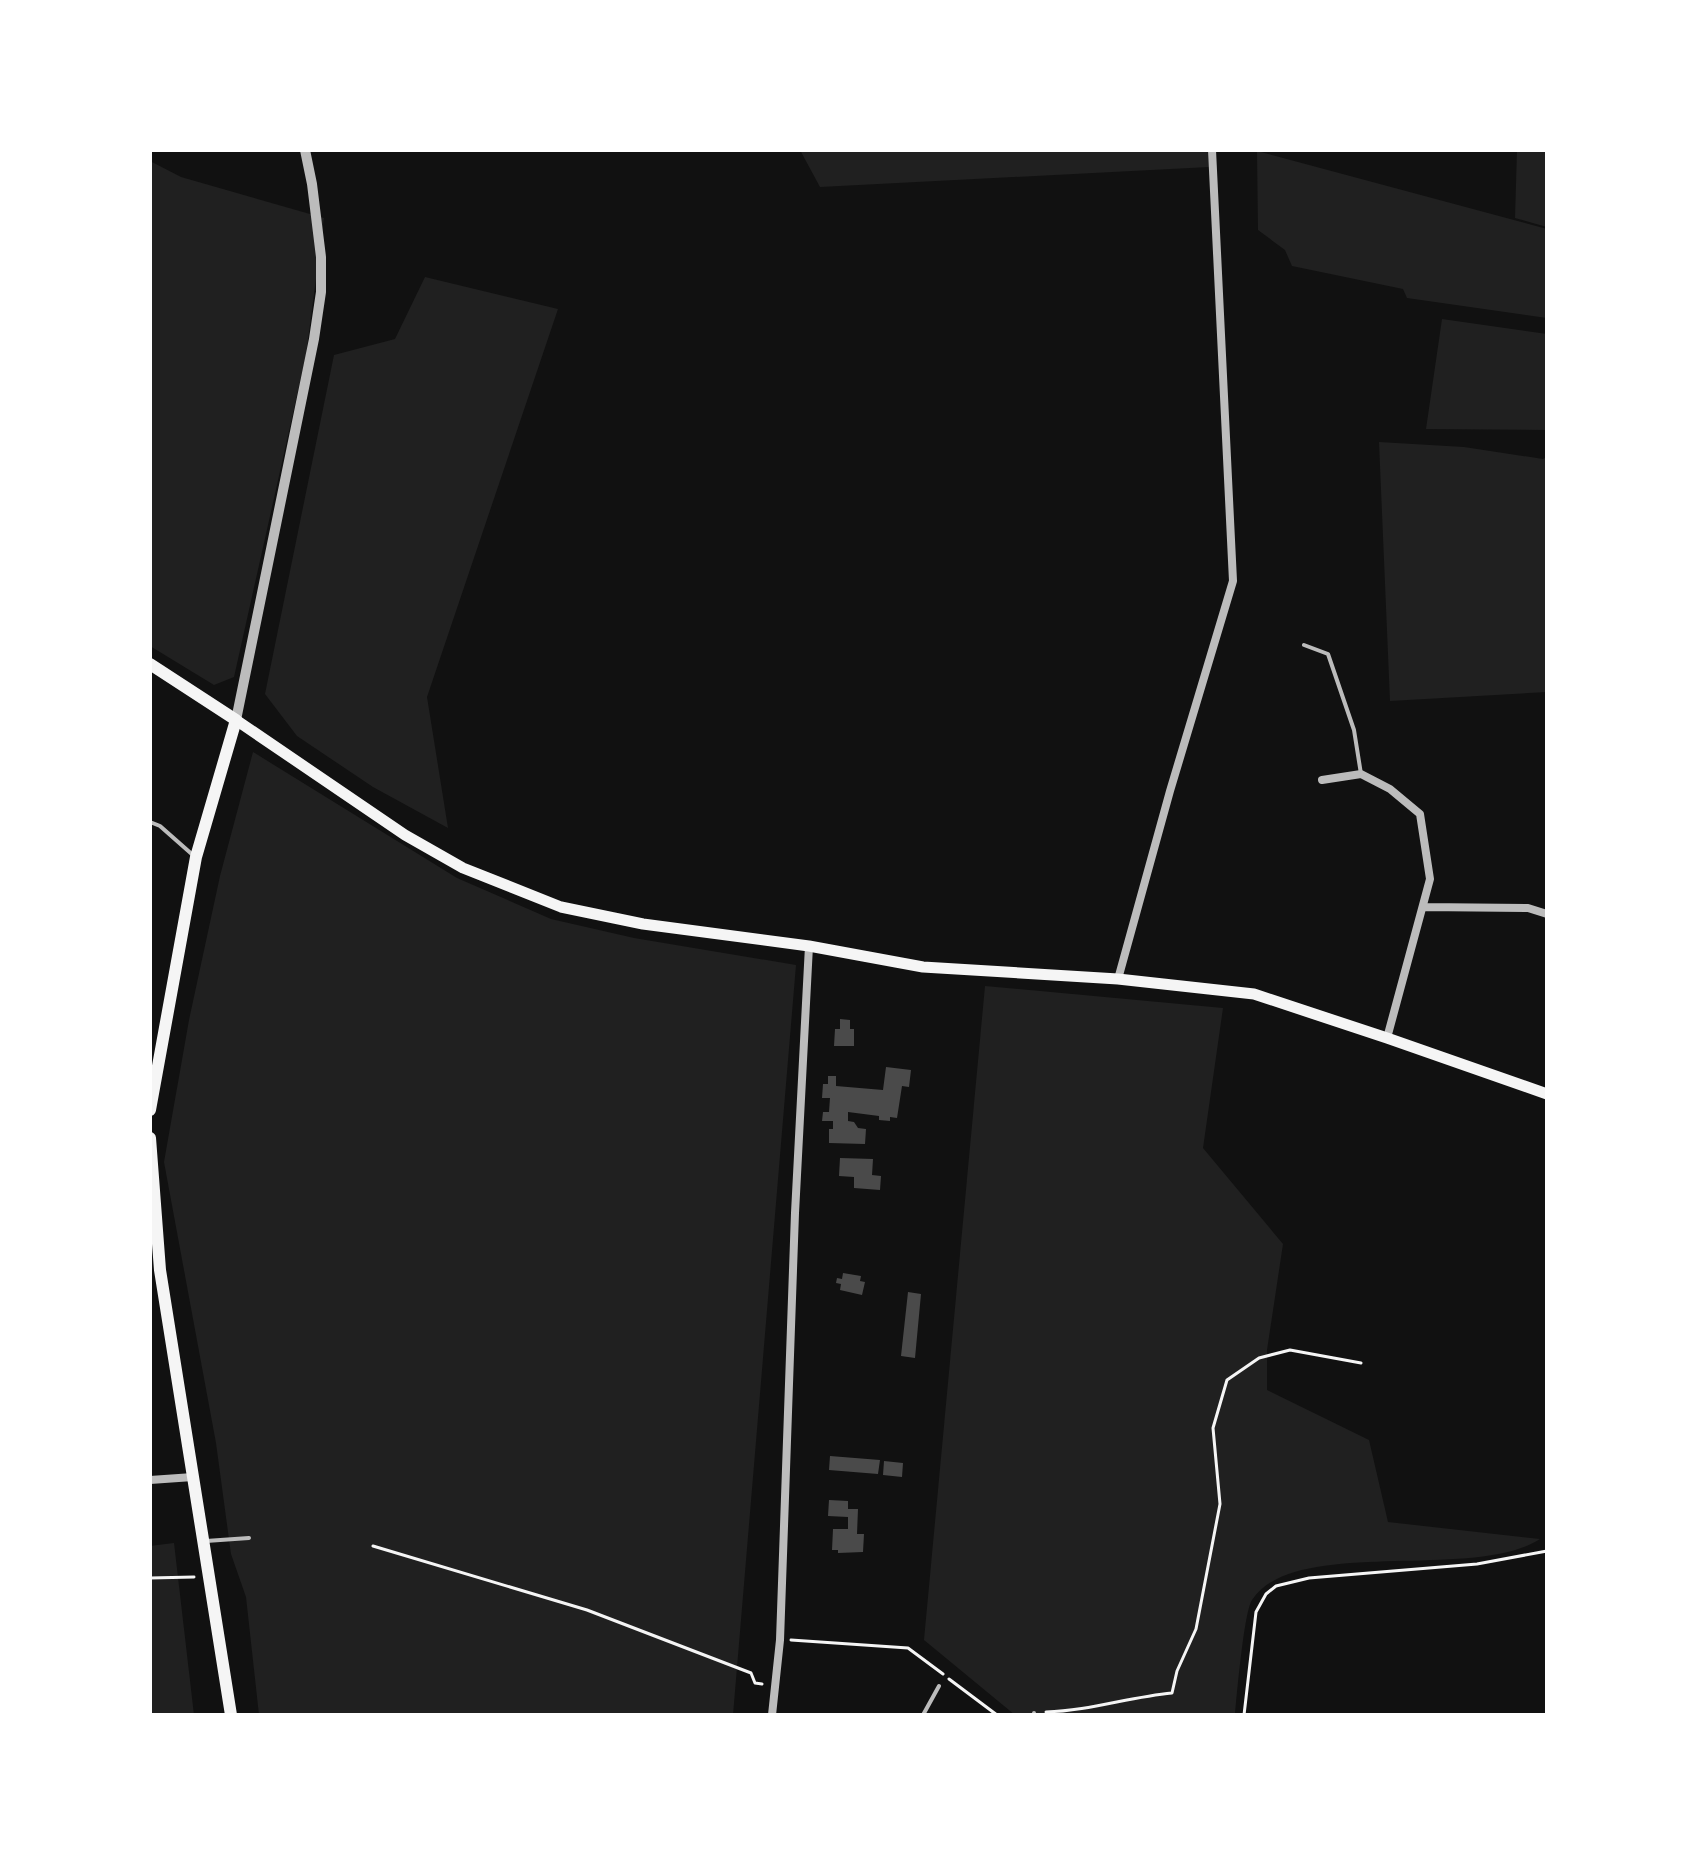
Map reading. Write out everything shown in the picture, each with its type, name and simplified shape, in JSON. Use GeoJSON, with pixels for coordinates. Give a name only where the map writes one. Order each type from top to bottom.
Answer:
{"type":"FeatureCollection","features":[{"type":"Feature","properties":{"kind":"main road"},"geometry":{"type":"LineString","coordinates":[[150,664],[405,835],[463,868],[561,907],[643,924],[809,946],[923,967],[1118,979],[1254,994],[1547,1094]]}},
{"type":"Feature","properties":{"kind":"main road"},"geometry":{"type":"LineString","coordinates":[[150,1106],[196,857],[236,720]]}},
{"type":"Feature","properties":{"kind":"main road"},"geometry":{"type":"LineString","coordinates":[[150,1138],[160,1270],[231,1715]]}},
{"type":"Feature","properties":{"kind":"street"},"geometry":{"type":"LineString","coordinates":[[236,720],[321,292],[318,222],[305,150]]}},
{"type":"Feature","properties":{"kind":"street"},"geometry":{"type":"LineString","coordinates":[[1118,979],[1233,581],[1212,150]]}},
{"type":"Feature","properties":{"kind":"street"},"geometry":{"type":"LineString","coordinates":[[1322,780],[1361,774],[1390,789],[1420,814],[1430,879],[1387,1038]]}},
{"type":"Feature","properties":{"kind":"street"},"geometry":{"type":"LineString","coordinates":[[1423,907],[1528,908],[1547,914]]}},
{"type":"Feature","properties":{"kind":"street"},"geometry":{"type":"LineString","coordinates":[[772,1715],[780,1640],[795,1213],[809,946]]}},
{"type":"Feature","properties":{"kind":"street"},"geometry":{"type":"LineString","coordinates":[[150,1480],[193,1477]]}},
{"type":"Feature","properties":{"kind":"lane"},"geometry":{"type":"LineString","coordinates":[[1304,645],[1328,654],[1354,730],[1361,774]]}},
{"type":"Feature","properties":{"kind":"lane"},"geometry":{"type":"LineString","coordinates":[[150,822],[160,826],[196,857]]}},
{"type":"Feature","properties":{"kind":"lane"},"geometry":{"type":"LineString","coordinates":[[203,1541],[249,1538]]}},
{"type":"Feature","properties":{"kind":"lane"},"geometry":{"type":"LineString","coordinates":[[923,1715],[939,1686]]}},
{"type":"Feature","properties":{"kind":"path"},"geometry":{"type":"LineString","coordinates":[[1034,1714],[1077,1711],[1137,1696],[1172,1693],[1177,1671],[1196,1629],[1220,1504],[1213,1428],[1227,1380],[1259,1358],[1290,1350],[1361,1363]]}},
{"type":"Feature","properties":{"kind":"path"},"geometry":{"type":"LineString","coordinates":[[373,1546],[587,1610],[751,1673],[755,1683]]}},
{"type":"Feature","properties":{"kind":"path"},"geometry":{"type":"LineString","coordinates":[[1244,1715],[1256,1612],[1266,1594],[1276,1586],[1309,1578],[1477,1564],[1547,1551]]}},
{"type":"Feature","properties":{"kind":"path"},"geometry":{"type":"LineString","coordinates":[[150,1578],[197,1577]]}},
{"type":"Feature","properties":{"kind":"path"},"geometry":{"type":"LineString","coordinates":[[780,1640],[908,1648],[997,1715]]}},
{"type":"Feature","properties":{"kind":"shaded area"},"geometry":{"type":"Polygon","coordinates":[[[800,150],[1208,150],[1209,167],[820,187],[800,150]]]}},
{"type":"Feature","properties":{"kind":"shaded area"},"geometry":{"type":"Polygon","coordinates":[[[1517,150],[1547,150],[1547,227],[1515,218],[1517,150]]]}},
{"type":"Feature","properties":{"kind":"shaded area"},"geometry":{"type":"Polygon","coordinates":[[[1257,151],[1547,229],[1547,318],[1407,298],[1403,289],[1292,266],[1285,250],[1258,230],[1257,151]]]}},
{"type":"Feature","properties":{"kind":"shaded area"},"geometry":{"type":"Polygon","coordinates":[[[150,161],[181,177],[324,218],[306,355],[234,677],[214,685],[150,646],[150,161]]]}},
{"type":"Feature","properties":{"kind":"shaded area"},"geometry":{"type":"Polygon","coordinates":[[[425,277],[558,309],[427,697],[448,828],[373,787],[297,736],[265,694],[334,355],[395,339],[425,277]]]}},
{"type":"Feature","properties":{"kind":"shaded area"},"geometry":{"type":"Polygon","coordinates":[[[1442,319],[1547,334],[1547,430],[1426,429],[1442,319]]]}},
{"type":"Feature","properties":{"kind":"shaded area"},"geometry":{"type":"Polygon","coordinates":[[[1379,442],[1464,447],[1543,459],[1547,457],[1547,692],[1390,701],[1379,442]]]}},
{"type":"Feature","properties":{"kind":"shaded area"},"geometry":{"type":"Polygon","coordinates":[[[253,752],[457,878],[551,919],[634,938],[796,965],[733,1715],[259,1715],[246,1597],[231,1554],[216,1443],[164,1162],[189,1020],[220,876],[253,752]]]}},
{"type":"Feature","properties":{"kind":"shaded area"},"geometry":{"type":"Polygon","coordinates":[[[985,986],[1223,1008],[1203,1148],[1283,1244],[1267,1350],[1267,1390],[1369,1440],[1388,1522],[1540,1539],[1510,1551],[1473,1558],[1345,1563],[1306,1569],[1274,1580],[1252,1600],[1249,1608],[1235,1715],[1015,1715],[924,1640],[985,986]]]}},
{"type":"Feature","properties":{"kind":"shaded area"},"geometry":{"type":"Polygon","coordinates":[[[174,1543],[194,1715],[150,1715],[150,1546],[174,1543]]]}},
{"type":"Feature","properties":{"kind":"building"},"geometry":{"type":"Polygon","coordinates":[[[840,1019],[850,1020],[850,1029],[854,1029],[854,1046],[834,1046],[835,1029],[840,1029],[840,1019]]]}},
{"type":"Feature","properties":{"kind":"building"},"geometry":{"type":"Polygon","coordinates":[[[886,1067],[911,1070],[909,1087],[902,1086],[897,1118],[879,1120],[879,1116],[848,1112],[848,1121],[866,1129],[865,1144],[829,1143],[829,1129],[833,1129],[833,1121],[822,1121],[823,1112],[829,1112],[830,1098],[822,1098],[823,1084],[828,1084],[828,1076],[836,1076],[836,1086],[883,1090],[886,1067]]]}},
{"type":"Feature","properties":{"kind":"building"},"geometry":{"type":"Polygon","coordinates":[[[840,1158],[873,1159],[872,1175],[881,1176],[880,1190],[854,1188],[854,1177],[839,1176],[840,1158]]]}},
{"type":"Feature","properties":{"kind":"building"},"geometry":{"type":"Polygon","coordinates":[[[843,1273],[861,1276],[860,1281],[865,1282],[862,1295],[840,1290],[841,1284],[836,1283],[837,1278],[842,1279],[843,1273]]]}},
{"type":"Feature","properties":{"kind":"building"},"geometry":{"type":"Polygon","coordinates":[[[908,1292],[921,1294],[915,1358],[901,1356],[908,1292]]]}},
{"type":"Feature","properties":{"kind":"building"},"geometry":{"type":"Polygon","coordinates":[[[830,1456],[880,1460],[878,1474],[829,1470],[830,1456]]]}},
{"type":"Feature","properties":{"kind":"building"},"geometry":{"type":"Polygon","coordinates":[[[884,1461],[903,1463],[902,1477],[883,1475],[884,1461]]]}},
{"type":"Feature","properties":{"kind":"building"},"geometry":{"type":"Polygon","coordinates":[[[829,1500],[848,1501],[848,1509],[858,1509],[857,1534],[864,1534],[863,1552],[838,1553],[838,1550],[832,1550],[833,1529],[848,1529],[848,1517],[828,1516],[829,1500]]]}}]}
